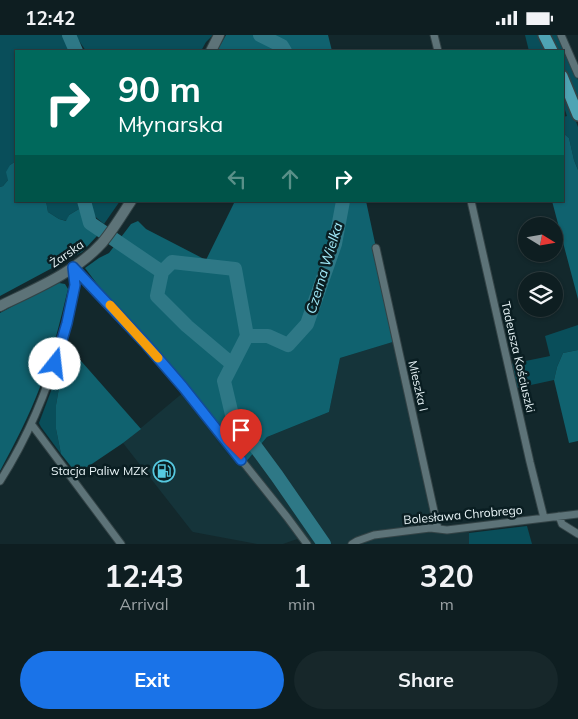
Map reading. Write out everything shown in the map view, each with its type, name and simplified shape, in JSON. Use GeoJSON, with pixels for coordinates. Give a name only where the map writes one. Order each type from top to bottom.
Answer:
{"type":"FeatureCollection","features":[{"type":"Feature","properties":{"kind":"main road"},"geometry":{"type":"LineString","coordinates":[[544,35],[552,50]]}},
{"type":"Feature","properties":{"kind":"main road"},"geometry":{"type":"LineString","coordinates":[[564,81],[578,115]]}},
{"type":"Feature","properties":{"kind":"street"},"geometry":{"type":"LineString","coordinates":[[212,50],[219,35]]}},
{"type":"Feature","properties":{"kind":"street"},"geometry":{"type":"LineString","coordinates":[[434,35],[438,50]]}},
{"type":"Feature","properties":{"kind":"street"},"geometry":{"type":"LineString","coordinates":[[561,35],[578,74]]}},
{"type":"Feature","properties":{"kind":"street","name":"Żarska"},"geometry":{"type":"LineString","coordinates":[[0,306],[58,276],[88,256],[102,243],[130,202]]}},
{"type":"Feature","properties":{"kind":"street","name":"Tadeusza Kościuszki"},"geometry":{"type":"LineString","coordinates":[[472,202],[544,518]]}},
{"type":"Feature","properties":{"kind":"street","name":"Mieszka I"},"geometry":{"type":"LineString","coordinates":[[376,248],[438,529]]}},
{"type":"Feature","properties":{"kind":"street"},"geometry":{"type":"LineString","coordinates":[[0,481],[32,425],[49,380],[67,323],[75,285],[73,267]]}},
{"type":"Feature","properties":{"kind":"street"},"geometry":{"type":"LineString","coordinates":[[73,267],[145,343],[183,387],[307,544]]}},
{"type":"Feature","properties":{"kind":"street"},"geometry":{"type":"LineString","coordinates":[[32,425],[121,544]]}},
{"type":"Feature","properties":{"kind":"street","name":"Bolesława Chrobrego"},"geometry":{"type":"LineString","coordinates":[[352,544],[374,535],[427,529],[450,530],[578,514]]}},
{"type":"Feature","properties":{"kind":"street"},"geometry":{"type":"LineString","coordinates":[[559,516],[562,524],[578,534]]}},
{"type":"Feature","properties":{"kind":"shaded area"},"geometry":{"type":"Polygon","coordinates":[[[0,35],[66,35],[74,50],[15,50],[15,162],[10,165],[8,180],[0,187],[0,35]]]}},
{"type":"Feature","properties":{"kind":"shaded area"},"geometry":{"type":"Polygon","coordinates":[[[75,35],[213,35],[202,50],[85,50],[75,35]]]}},
{"type":"Feature","properties":{"kind":"shaded area"},"geometry":{"type":"Polygon","coordinates":[[[226,35],[328,35],[332,50],[218,50],[226,35]]]}},
{"type":"Feature","properties":{"kind":"shaded area"},"geometry":{"type":"Polygon","coordinates":[[[525,35],[539,35],[546,50],[529,50],[525,35]]]}},
{"type":"Feature","properties":{"kind":"shaded area"},"geometry":{"type":"Polygon","coordinates":[[[549,35],[559,35],[568,54],[578,80],[578,104],[564,69],[564,50],[556,50],[549,35]]]}},
{"type":"Feature","properties":{"kind":"shaded area"},"geometry":{"type":"Polygon","coordinates":[[[564,90],[578,127],[578,170],[569,138],[564,134],[564,117],[567,116],[564,107],[564,90]]]}},
{"type":"Feature","properties":{"kind":"shaded area"},"geometry":{"type":"Polygon","coordinates":[[[564,134],[569,138],[578,170],[578,299],[563,242],[563,217],[556,217],[552,202],[564,202],[564,134]]]}},
{"type":"Feature","properties":{"kind":"shaded area"},"geometry":{"type":"Polygon","coordinates":[[[15,162],[15,202],[46,202],[48,212],[66,221],[69,215],[79,209],[97,236],[82,252],[0,296],[0,187],[8,180],[6,172],[10,165],[15,162]]]}},
{"type":"Feature","properties":{"kind":"shaded area"},"geometry":{"type":"Polygon","coordinates":[[[46,202],[77,202],[79,209],[69,215],[67,221],[59,219],[48,212],[46,202]]]}},
{"type":"Feature","properties":{"kind":"shaded area"},"geometry":{"type":"Polygon","coordinates":[[[88,202],[119,202],[104,224],[95,217],[88,202]]]}},
{"type":"Feature","properties":{"kind":"shaded area"},"geometry":{"type":"Polygon","coordinates":[[[235,202],[366,202],[396,341],[340,358],[329,412],[267,437],[244,464],[116,309],[85,268],[109,253],[131,224],[138,221],[146,229],[206,260],[235,202]]]}},
{"type":"Feature","properties":{"kind":"shaded area"},"geometry":{"type":"Polygon","coordinates":[[[59,283],[65,284],[68,289],[48,363],[31,408],[0,471],[0,313],[59,283]]]}},
{"type":"Feature","properties":{"kind":"shaded area"},"geometry":{"type":"Polygon","coordinates":[[[578,325],[578,350],[563,353],[554,380],[517,388],[511,364],[550,356],[545,336],[578,325]]]}},
{"type":"Feature","properties":{"kind":"shaded area"},"geometry":{"type":"Polygon","coordinates":[[[396,341],[438,529],[469,528],[469,544],[302,544],[297,539],[283,544],[257,544],[193,532],[123,443],[185,391],[244,463],[267,437],[329,412],[340,358],[396,341]]]}},
{"type":"Feature","properties":{"kind":"shaded area"},"geometry":{"type":"Polygon","coordinates":[[[67,345],[141,429],[77,474],[61,454],[56,429],[56,405],[60,382],[60,367],[67,345]]]}},
{"type":"Feature","properties":{"kind":"shaded area"},"geometry":{"type":"Polygon","coordinates":[[[578,350],[578,441],[569,443],[554,380],[563,353],[578,350]]]}},
{"type":"Feature","properties":{"kind":"shaded area"},"geometry":{"type":"Polygon","coordinates":[[[60,367],[60,382],[56,405],[56,429],[61,454],[39,423],[60,367]]]}},
{"type":"Feature","properties":{"kind":"shaded area"},"geometry":{"type":"Polygon","coordinates":[[[527,526],[532,544],[469,544],[469,533],[527,526]]]}},
{"type":"Feature","properties":{"kind":"waterway","name":"Czerna Wielka"},"geometry":{"type":"LineString","coordinates":[[69,35],[76,50]]}},
{"type":"Feature","properties":{"kind":"waterway","name":"Czerna Wielka"},"geometry":{"type":"LineString","coordinates":[[260,35],[282,46],[284,50]]}},
{"type":"Feature","properties":{"kind":"waterway","name":"Czerna Wielka"},"geometry":{"type":"LineString","coordinates":[[84,202],[90,223],[162,272],[157,296],[187,326],[232,364]]}},
{"type":"Feature","properties":{"kind":"waterway","name":"Czerna Wielka"},"geometry":{"type":"LineString","coordinates":[[324,544],[232,415],[224,381],[247,336],[268,336],[288,345],[307,324],[335,244],[343,202]]}},
{"type":"Feature","properties":{"kind":"waterway","name":"Czerna Wielka"},"geometry":{"type":"LineString","coordinates":[[162,272],[172,262],[235,269],[247,336]]}},
{"type":"Feature","properties":{"kind":"slow traffic"},"geometry":{"type":"LineString","coordinates":[[110,305],[158,358]]}},
{"type":"Feature","properties":{"kind":"place","name":"Stacja Paliw MZK"},"geometry":{"type":"Point","coordinates":[164,471]}},
{"type":"Feature","properties":{"kind":"route"},"geometry":{"type":"LineString","coordinates":[[55,364],[67,323],[75,285],[73,267],[145,343],[241,460]]}}]}
